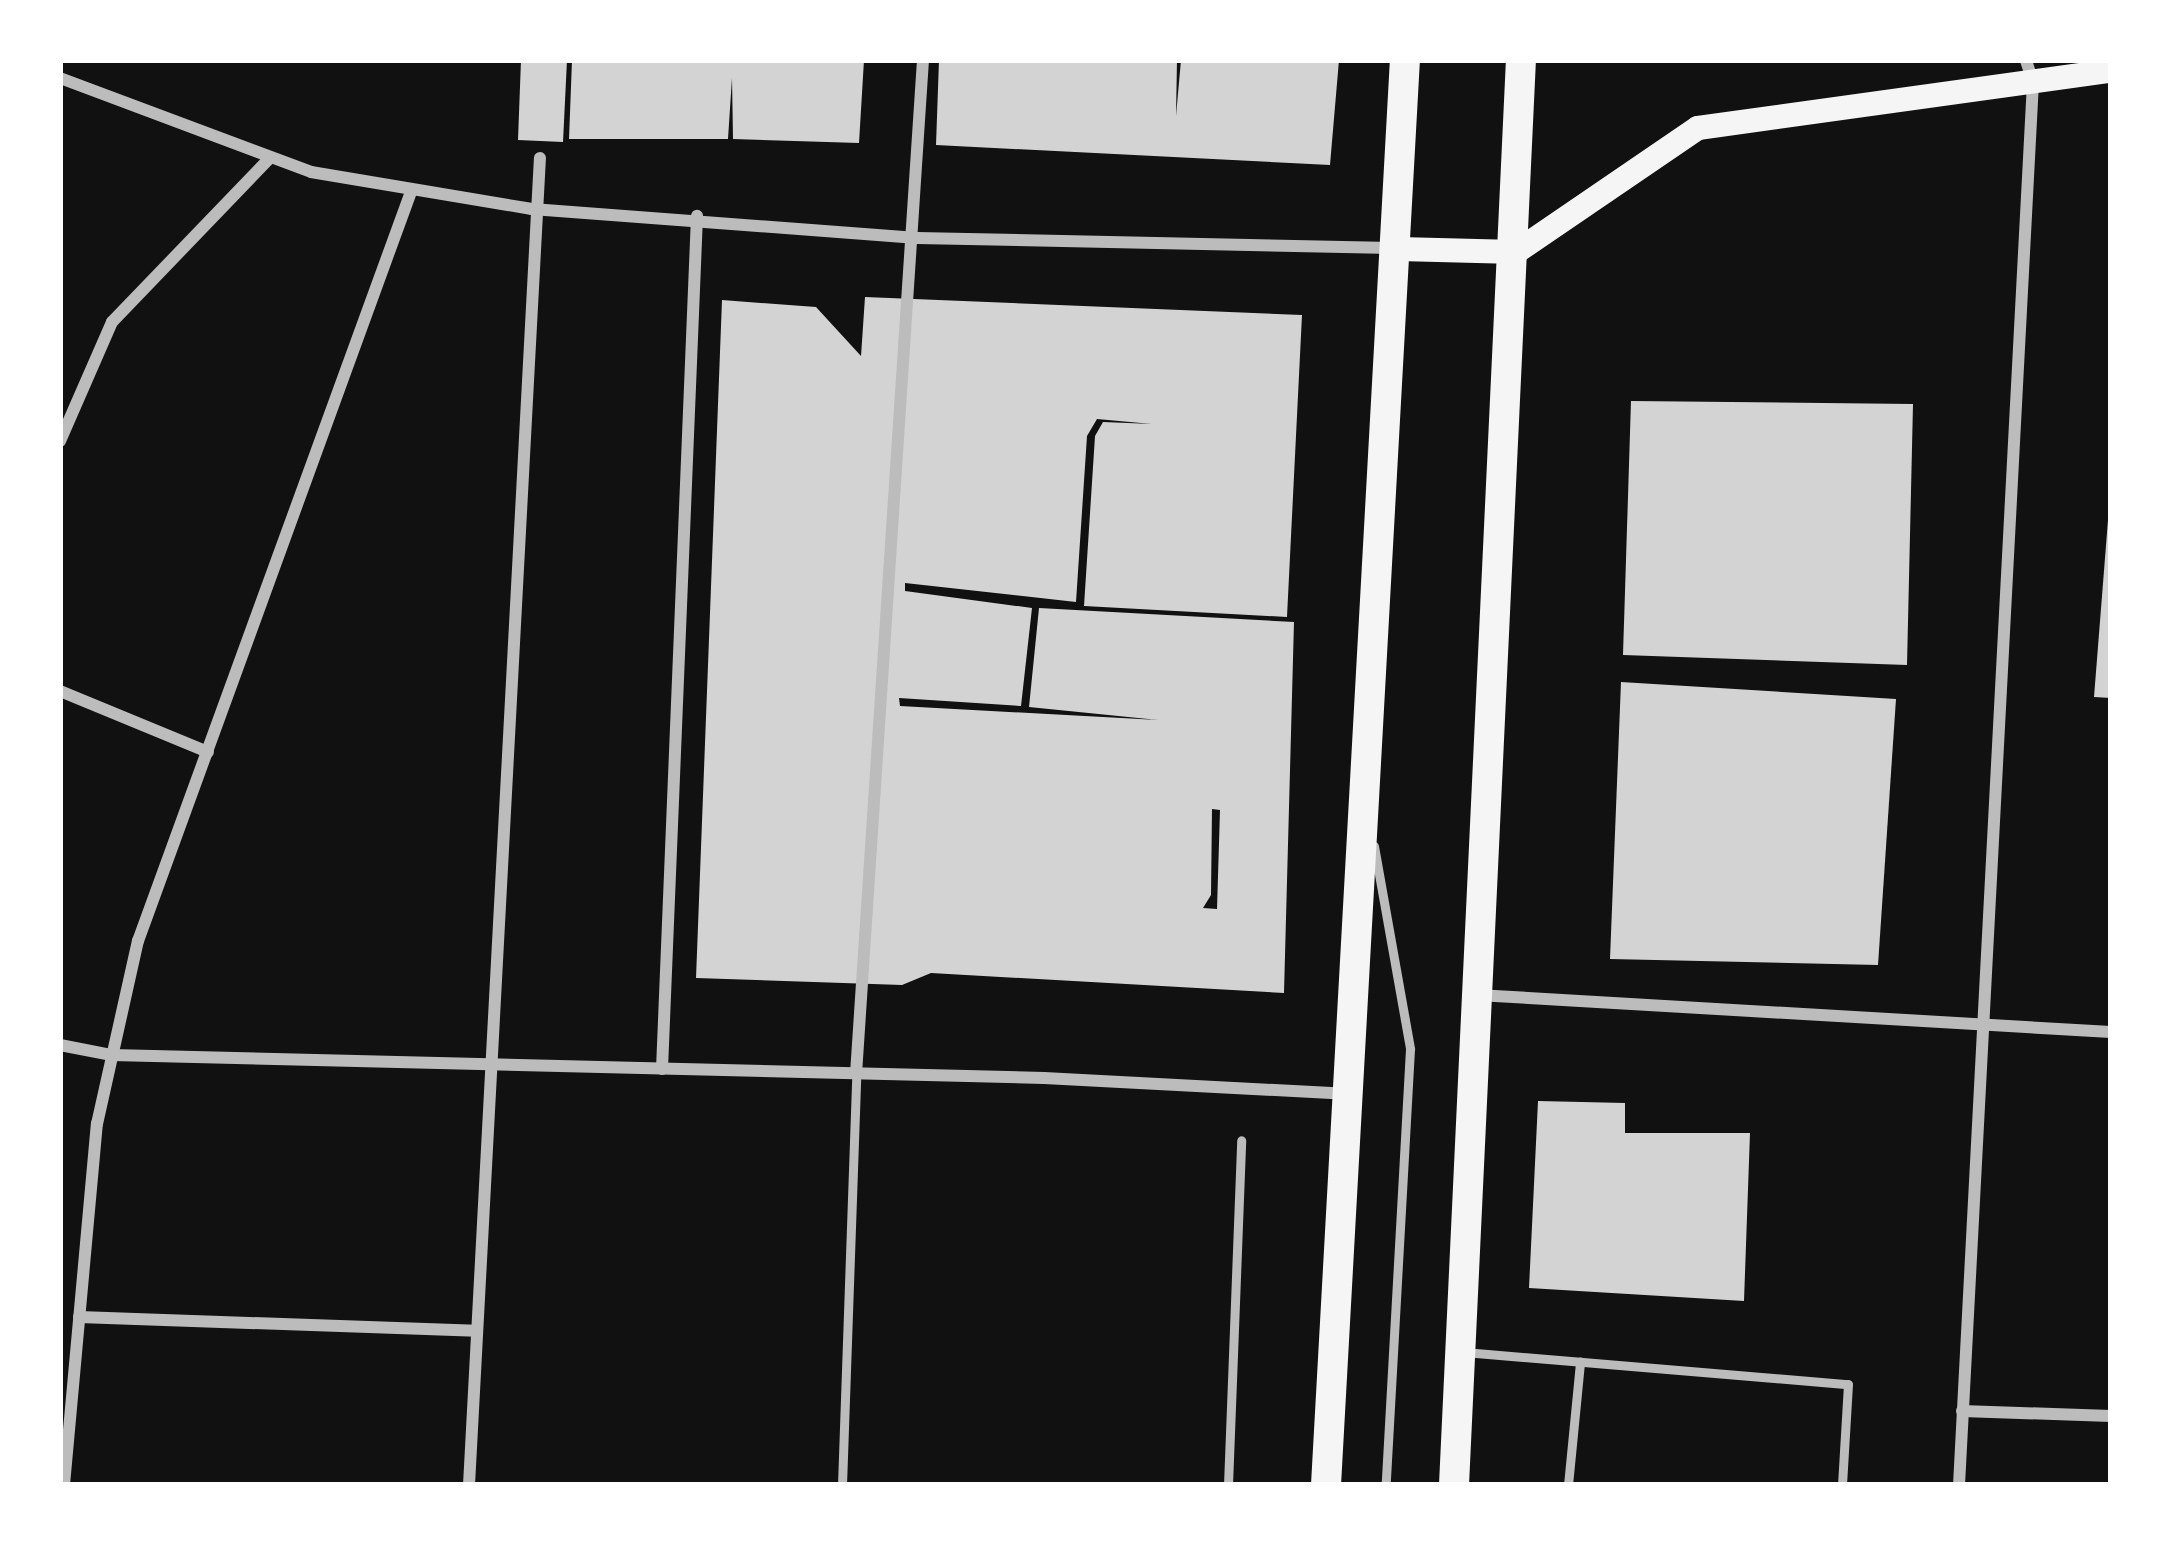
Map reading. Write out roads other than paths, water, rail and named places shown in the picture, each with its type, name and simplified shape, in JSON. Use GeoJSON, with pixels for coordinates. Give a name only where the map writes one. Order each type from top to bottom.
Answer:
{"type":"FeatureCollection","features":[{"type":"Feature","properties":{"kind":"main road"},"geometry":{"type":"LineString","coordinates":[[1325,1485],[1399,249],[1405,60]]}},
{"type":"Feature","properties":{"kind":"main road"},"geometry":{"type":"LineString","coordinates":[[1461,1484],[1460,1351],[1474,995],[1516,252],[1521,60]]}},
{"type":"Feature","properties":{"kind":"main road"},"geometry":{"type":"LineString","coordinates":[[1399,249],[1516,252],[1698,128],[2030,71],[2111,71]]}},
{"type":"Feature","properties":{"kind":"street"},"geometry":{"type":"LineString","coordinates":[[856,1074],[864,869],[917,238],[923,60]]}},
{"type":"Feature","properties":{"kind":"street"},"geometry":{"type":"LineString","coordinates":[[1959,1485],[2030,71]]}},
{"type":"Feature","properties":{"kind":"street"},"geometry":{"type":"LineString","coordinates":[[60,78],[269,159],[532,208],[697,216],[917,238],[1399,249]]}},
{"type":"Feature","properties":{"kind":"street"},"geometry":{"type":"LineString","coordinates":[[469,1485],[532,208],[540,158]]}},
{"type":"Feature","properties":{"kind":"street"},"geometry":{"type":"LineString","coordinates":[[60,441],[112,322],[269,159]]}},
{"type":"Feature","properties":{"kind":"street"},"geometry":{"type":"LineString","coordinates":[[64,1485],[79,1317],[112,1055],[138,941],[412,189]]}},
{"type":"Feature","properties":{"kind":"street"},"geometry":{"type":"LineString","coordinates":[[662,1069],[697,216]]}},
{"type":"Feature","properties":{"kind":"street"},"geometry":{"type":"LineString","coordinates":[[60,692],[208,752]]}},
{"type":"Feature","properties":{"kind":"street"},"geometry":{"type":"LineString","coordinates":[[1474,995],[2111,1032]]}},
{"type":"Feature","properties":{"kind":"street"},"geometry":{"type":"LineString","coordinates":[[60,1045],[112,1055],[856,1074],[1350,1094]]}},
{"type":"Feature","properties":{"kind":"street"},"geometry":{"type":"LineString","coordinates":[[79,1317],[476,1331]]}},
{"type":"Feature","properties":{"kind":"street"},"geometry":{"type":"LineString","coordinates":[[1962,1411],[2111,1416]]}},
{"type":"Feature","properties":{"kind":"lane"},"geometry":{"type":"LineString","coordinates":[[1367,805],[1410,1049],[1386,1485]]}},
{"type":"Feature","properties":{"kind":"lane"},"geometry":{"type":"LineString","coordinates":[[842,1485],[856,1074]]}},
{"type":"Feature","properties":{"kind":"lane"},"geometry":{"type":"LineString","coordinates":[[1228,1485],[1241,1140]]}},
{"type":"Feature","properties":{"kind":"lane"},"geometry":{"type":"LineString","coordinates":[[1460,1351],[1848,1384],[1842,1485]]}},
{"type":"Feature","properties":{"kind":"lane"},"geometry":{"type":"LineString","coordinates":[[1568,1485],[1580,1362]]}}]}
